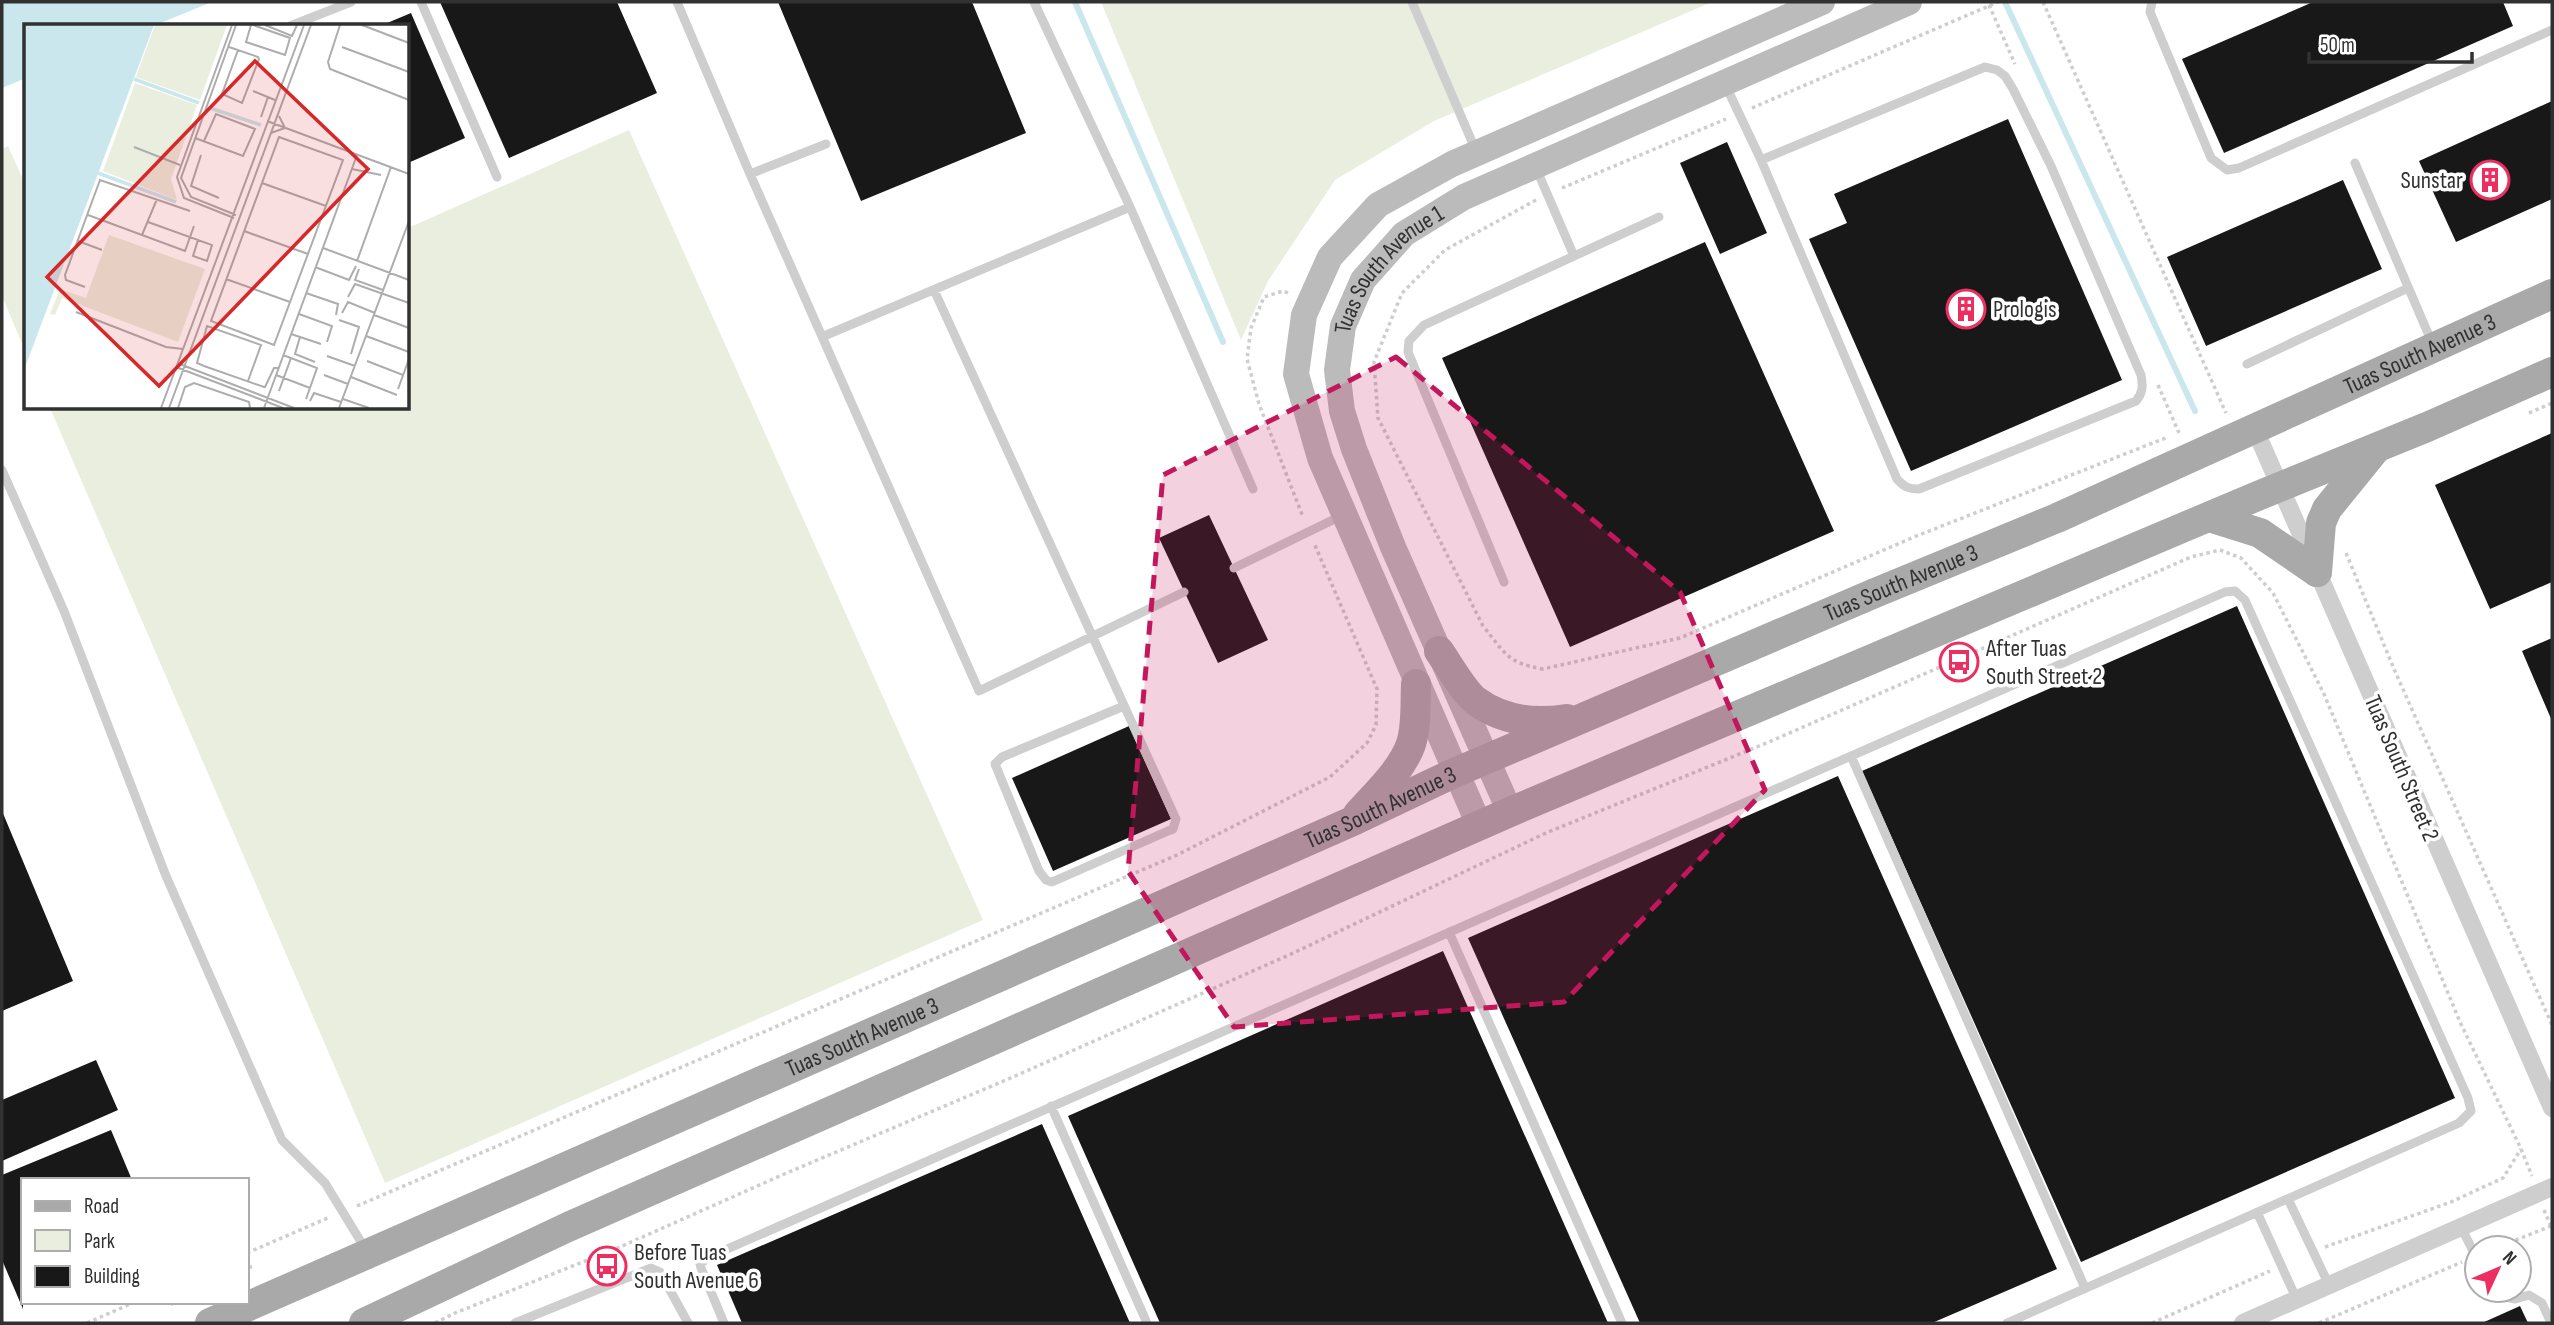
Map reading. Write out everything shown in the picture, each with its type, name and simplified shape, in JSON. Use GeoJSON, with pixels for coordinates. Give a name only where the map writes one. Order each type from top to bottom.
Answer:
{"type":"FeatureCollection","features":[{"type":"Feature","properties":{"kind":"main road","name":"Tuas South Avenue 1"},"geometry":{"type":"LineString","coordinates":[[1479,827],[1320,458],[1296,374],[1304,315],[1310,300],[1329,257],[1378,205],[1477,153],[1822,2]]}},
{"type":"Feature","properties":{"kind":"main road","name":"Tuas South Avenue 1"},"geometry":{"type":"LineString","coordinates":[[1510,812],[1393,547],[1354,449],[1342,411],[1338,370],[1343,326],[1363,280],[1404,234],[1464,197],[1909,2]]}},
{"type":"Feature","properties":{"kind":"main road","name":"Tuas South Avenue 3"},"geometry":{"type":"LineString","coordinates":[[212,1323],[252,1315],[368,1253],[1350,822],[1454,773],[2057,518],[2552,294]]}},
{"type":"Feature","properties":{"kind":"main road"},"geometry":{"type":"LineString","coordinates":[[365,1323],[568,1227],[1510,812],[2552,372]]}},
{"type":"Feature","properties":{"kind":"main road"},"geometry":{"type":"LineString","coordinates":[[2317,572],[2320,523],[2327,509],[2376,448]]}},
{"type":"Feature","properties":{"kind":"main road"},"geometry":{"type":"LineString","coordinates":[[2209,517],[2247,527],[2266,536],[2317,572]]}},
{"type":"Feature","properties":{"kind":"main road"},"geometry":{"type":"LineString","coordinates":[[1439,651],[1474,699],[1507,718],[1553,721],[1592,715]]}},
{"type":"Feature","properties":{"kind":"main road"},"geometry":{"type":"LineString","coordinates":[[1350,822],[1400,764],[1410,746],[1415,726],[1416,684]]}},
{"type":"Feature","properties":{"kind":"street","name":"Tuas South Street 2"},"geometry":{"type":"LineString","coordinates":[[2254,427],[2552,1108]]}},
{"type":"Feature","properties":{"kind":"street"},"geometry":{"type":"LineString","coordinates":[[2243,1323],[2545,1190]]}},
{"type":"Feature","properties":{"kind":"lane"},"geometry":{"type":"LineString","coordinates":[[295,24],[351,2]]}},
{"type":"Feature","properties":{"kind":"lane"},"geometry":{"type":"LineString","coordinates":[[421,2],[497,177]]}},
{"type":"Feature","properties":{"kind":"lane"},"geometry":{"type":"LineString","coordinates":[[677,2],[750,174],[979,691],[1184,592]]}},
{"type":"Feature","properties":{"kind":"lane"},"geometry":{"type":"LineString","coordinates":[[1034,2],[1130,207],[1253,489]]}},
{"type":"Feature","properties":{"kind":"lane"},"geometry":{"type":"LineString","coordinates":[[1412,2],[1477,153]]}},
{"type":"Feature","properties":{"kind":"lane"},"geometry":{"type":"LineString","coordinates":[[2152,2],[2150,12],[2211,158],[2227,170],[2239,168],[2552,30]]}},
{"type":"Feature","properties":{"kind":"lane"},"geometry":{"type":"LineString","coordinates":[[1724,83],[1761,160],[1897,479],[1910,489],[1919,489],[2136,401],[2143,387],[2141,375],[2051,166],[2005,76],[1997,70],[1985,67],[1761,160]]}},
{"type":"Feature","properties":{"kind":"lane"},"geometry":{"type":"LineString","coordinates":[[750,174],[827,144]]}},
{"type":"Feature","properties":{"kind":"lane"},"geometry":{"type":"LineString","coordinates":[[2355,163],[2434,347]]}},
{"type":"Feature","properties":{"kind":"lane"},"geometry":{"type":"LineString","coordinates":[[1535,166],[1574,256]]}},
{"type":"Feature","properties":{"kind":"lane"},"geometry":{"type":"LineString","coordinates":[[824,336],[1130,207]]}},
{"type":"Feature","properties":{"kind":"lane"},"geometry":{"type":"LineString","coordinates":[[1504,582],[1408,352],[1409,341],[1424,325],[1659,217]]}},
{"type":"Feature","properties":{"kind":"lane"},"geometry":{"type":"LineString","coordinates":[[2247,364],[2407,288]]}},
{"type":"Feature","properties":{"kind":"lane"},"geometry":{"type":"LineString","coordinates":[[934,290],[1176,819],[1173,829],[1052,883],[1039,871],[995,764],[1002,757],[1124,706]]}},
{"type":"Feature","properties":{"kind":"lane"},"geometry":{"type":"LineString","coordinates":[[2,470],[64,611],[166,876],[282,1140],[326,1183],[368,1253]]}},
{"type":"Feature","properties":{"kind":"lane"},"geometry":{"type":"LineString","coordinates":[[1234,568],[1344,514]]}},
{"type":"Feature","properties":{"kind":"lane"},"geometry":{"type":"LineString","coordinates":[[724,1323],[703,1274],[701,1264],[704,1260],[2225,592],[2235,591],[2245,600],[2451,1060],[2471,1111],[2459,1123],[2007,1323]]}},
{"type":"Feature","properties":{"kind":"lane"},"geometry":{"type":"LineString","coordinates":[[1850,756],[2085,1288]]}},
{"type":"Feature","properties":{"kind":"lane"},"geometry":{"type":"LineString","coordinates":[[1449,932],[1622,1323]]}},
{"type":"Feature","properties":{"kind":"lane"},"geometry":{"type":"LineString","coordinates":[[1051,1107],[1147,1323]]}},
{"type":"Feature","properties":{"kind":"lane"},"geometry":{"type":"LineString","coordinates":[[2288,1199],[2329,1285]]}},
{"type":"Feature","properties":{"kind":"lane"},"geometry":{"type":"LineString","coordinates":[[2257,1213],[2297,1300]]}},
{"type":"Feature","properties":{"kind":"lane"},"geometry":{"type":"LineString","coordinates":[[2461,1227],[2464,1234]]}},
{"type":"Feature","properties":{"kind":"lane"},"geometry":{"type":"LineString","coordinates":[[515,1323],[651,1268],[660,1272],[688,1323]]}},
{"type":"Feature","properties":{"kind":"lane"},"geometry":{"type":"LineString","coordinates":[[2533,1297],[2542,1303],[2551,1323]]}},
{"type":"Feature","properties":{"kind":"path"},"geometry":{"type":"LineString","coordinates":[[1997,2],[1547,194],[1445,250],[1402,293],[1374,362],[1378,418],[1483,626],[1504,653],[1520,665],[1543,669],[1680,638],[1914,537],[2179,433]]}},
{"type":"Feature","properties":{"kind":"path"},"geometry":{"type":"LineString","coordinates":[[2043,2],[2226,412],[2215,418]]}},
{"type":"Feature","properties":{"kind":"path"},"geometry":{"type":"LineString","coordinates":[[248,1253],[1177,855],[1330,777],[1367,743],[1376,725],[1377,688],[1309,531],[1259,404],[1247,359],[1251,328],[1264,297],[1283,291],[1310,300]]}},
{"type":"Feature","properties":{"kind":"path"},"geometry":{"type":"LineString","coordinates":[[2527,413],[2552,403]]}},
{"type":"Feature","properties":{"kind":"path"},"geometry":{"type":"LineString","coordinates":[[2342,544],[2394,669],[2552,1025]]}},
{"type":"Feature","properties":{"kind":"path"},"geometry":{"type":"LineString","coordinates":[[435,1323],[620,1247],[1265,966],[1546,833],[1769,742],[2191,557],[2220,550],[2241,558],[2273,593],[2324,694],[2460,1022],[2521,1149],[2545,1190],[2551,1228],[2533,1235]]}},
{"type":"Feature","properties":{"kind":"path"},"geometry":{"type":"LineString","coordinates":[[2313,1251],[2451,1202],[2503,1178],[2521,1149]]}},
{"type":"Feature","properties":{"kind":"path"},"geometry":{"type":"LineString","coordinates":[[248,1261],[252,1271]]}},
{"type":"Feature","properties":{"kind":"path"},"geometry":{"type":"LineString","coordinates":[[2319,1323],[2463,1263]]}},
{"type":"Feature","properties":{"kind":"path"},"geometry":{"type":"LineString","coordinates":[[2152,1323],[2281,1266]]}},
{"type":"Feature","properties":{"kind":"path"},"geometry":{"type":"LineString","coordinates":[[87,1323],[130,1304]]}},
{"type":"Feature","properties":{"kind":"highlighted area"},"geometry":{"type":"Polygon","coordinates":[[[1396,357],[1680,592],[1765,790],[1564,1002],[1234,1027],[1128,871],[1163,475],[1396,357]]]}},
{"type":"Feature","properties":{"kind":"green space"},"geometry":{"type":"Polygon","coordinates":[[[1101,2],[1712,2],[1434,121],[1335,180],[1268,281],[1241,340],[1101,2]]]}},
{"type":"Feature","properties":{"kind":"green space"},"geometry":{"type":"Polygon","coordinates":[[[629,130],[983,920],[385,1183],[51,410],[410,410],[410,227],[629,130]]]}},
{"type":"Feature","properties":{"kind":"green space"},"geometry":{"type":"Polygon","coordinates":[[[8,146],[24,182],[24,348],[2,296],[2,149],[8,146]]]}},
{"type":"Feature","properties":{"kind":"water"},"geometry":{"type":"Polygon","coordinates":[[[2,2],[212,2],[158,24],[24,24],[24,79],[2,88],[2,2]]]}},
{"type":"Feature","properties":{"kind":"building"},"geometry":{"type":"Polygon","coordinates":[[[440,2],[617,2],[657,93],[509,158],[440,2]]]}},
{"type":"Feature","properties":{"kind":"building"},"geometry":{"type":"Polygon","coordinates":[[[778,2],[972,2],[1026,133],[861,201],[778,2]]]}},
{"type":"Feature","properties":{"kind":"building"},"geometry":{"type":"Polygon","coordinates":[[[2313,2],[2503,2],[2513,26],[2224,153],[2182,59],[2313,2]]]}},
{"type":"Feature","properties":{"kind":"building"},"geometry":{"type":"Polygon","coordinates":[[[411,13],[465,138],[410,162],[410,24],[385,24],[411,13]]]}},
{"type":"Feature","properties":{"kind":"building","name":"Sunstar"},"geometry":{"type":"Polygon","coordinates":[[[2552,101],[2552,199],[2456,242],[2419,161],[2552,101]]]}},
{"type":"Feature","properties":{"kind":"building","name":"Prologis"},"geometry":{"type":"Polygon","coordinates":[[[2008,119],[2122,380],[1911,471],[1809,239],[1847,223],[1834,194],[2008,119]]]}},
{"type":"Feature","properties":{"kind":"building"},"geometry":{"type":"Polygon","coordinates":[[[1727,142],[1767,233],[1720,254],[1680,163],[1727,142]]]}},
{"type":"Feature","properties":{"kind":"building"},"geometry":{"type":"Polygon","coordinates":[[[2343,180],[2382,269],[2206,346],[2167,257],[2343,180]]]}},
{"type":"Feature","properties":{"kind":"building"},"geometry":{"type":"Polygon","coordinates":[[[1705,242],[1834,531],[1570,647],[1442,358],[1705,242]]]}},
{"type":"Feature","properties":{"kind":"building"},"geometry":{"type":"Polygon","coordinates":[[[2552,433],[2552,582],[2490,609],[2435,485],[2552,433]]]}},
{"type":"Feature","properties":{"kind":"building"},"geometry":{"type":"Polygon","coordinates":[[[1209,515],[1268,640],[1218,663],[1159,538],[1209,515]]]}},
{"type":"Feature","properties":{"kind":"building"},"geometry":{"type":"Polygon","coordinates":[[[2237,606],[2455,1098],[2081,1262],[1862,771],[2237,606]]]}},
{"type":"Feature","properties":{"kind":"building"},"geometry":{"type":"Polygon","coordinates":[[[2552,638],[2552,721],[2522,651],[2552,638]]]}},
{"type":"Feature","properties":{"kind":"building"},"geometry":{"type":"Polygon","coordinates":[[[1129,726],[1171,819],[1053,871],[1012,778],[1129,726]]]}},
{"type":"Feature","properties":{"kind":"building"},"geometry":{"type":"Polygon","coordinates":[[[1838,776],[2057,1269],[1932,1323],[1640,1323],[1468,938],[1838,776]]]}},
{"type":"Feature","properties":{"kind":"building"},"geometry":{"type":"Polygon","coordinates":[[[2,811],[73,981],[2,1011],[2,811]]]}},
{"type":"Feature","properties":{"kind":"building"},"geometry":{"type":"Polygon","coordinates":[[[1443,951],[1608,1323],[1160,1323],[1068,1116],[1443,951]]]}},
{"type":"Feature","properties":{"kind":"building"},"geometry":{"type":"Polygon","coordinates":[[[96,1060],[118,1110],[2,1161],[2,1100],[96,1060]]]}},
{"type":"Feature","properties":{"kind":"building"},"geometry":{"type":"Polygon","coordinates":[[[1042,1124],[1130,1323],[742,1323],[717,1265],[1042,1124]]]}},
{"type":"Feature","properties":{"kind":"building"},"geometry":{"type":"Polygon","coordinates":[[[111,1130],[131,1178],[21,1178],[21,1304],[25,1304],[23,1309],[2,1260],[2,1175],[111,1130]]]}},
{"type":"Feature","properties":{"kind":"building"},"geometry":{"type":"Polygon","coordinates":[[[2520,1306],[2528,1323],[2482,1323],[2520,1306]]]}},
{"type":"Feature","properties":{"kind":"waterway"},"geometry":{"type":"LineString","coordinates":[[1075,2],[1223,342]]}},
{"type":"Feature","properties":{"kind":"waterway"},"geometry":{"type":"LineString","coordinates":[[2005,2],[2195,411]]}},
{"type":"Feature","properties":{"kind":"place","name":"Sunstar"},"geometry":{"type":"Point","coordinates":[2490,180]}},
{"type":"Feature","properties":{"kind":"place","name":"Prologis"},"geometry":{"type":"Point","coordinates":[1966,309]}},
{"type":"Feature","properties":{"kind":"place","name":"After Tuas South Street 2"},"geometry":{"type":"Point","coordinates":[1959,662]}},
{"type":"Feature","properties":{"kind":"place","name":"Before Tuas South Avenue 6"},"geometry":{"type":"Point","coordinates":[607,1266]}}]}
